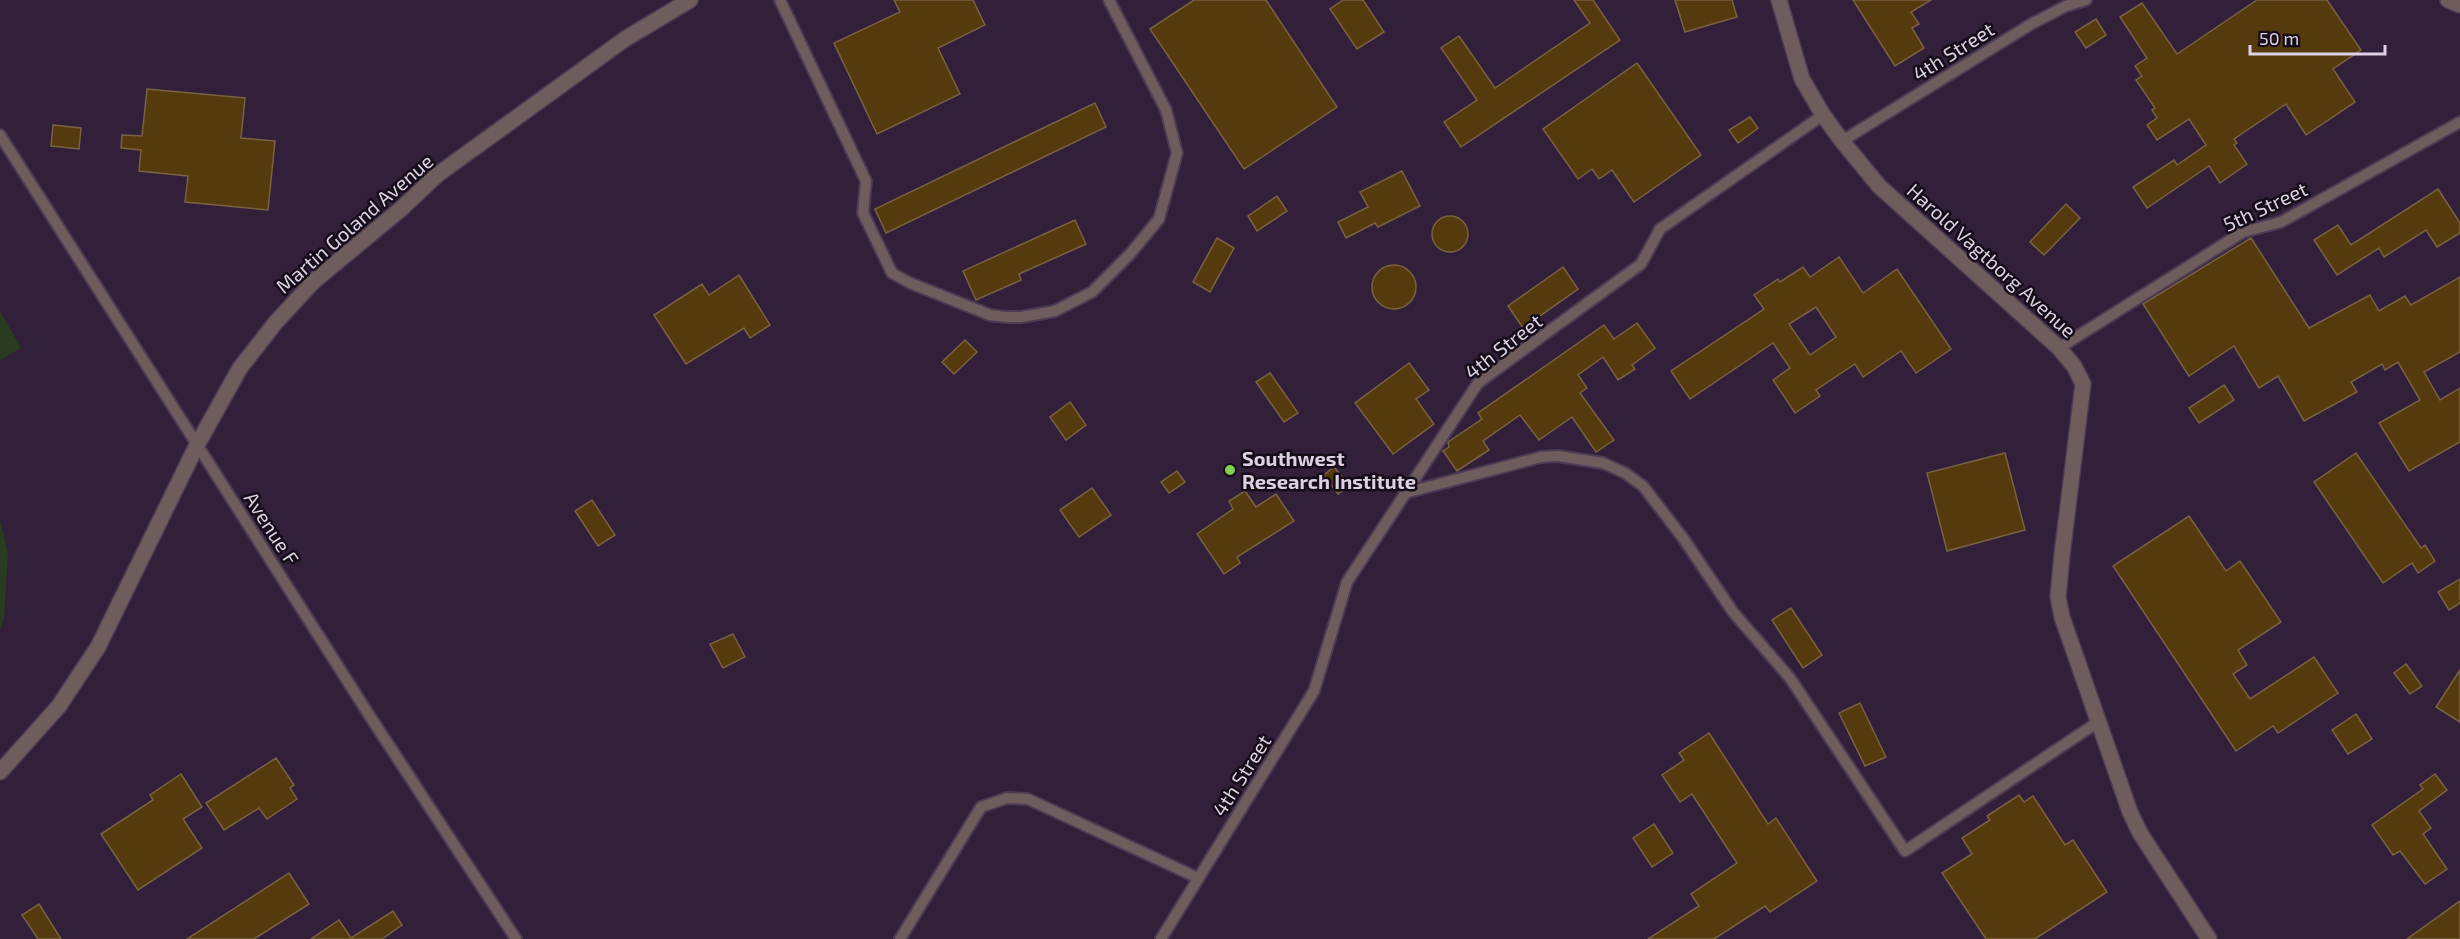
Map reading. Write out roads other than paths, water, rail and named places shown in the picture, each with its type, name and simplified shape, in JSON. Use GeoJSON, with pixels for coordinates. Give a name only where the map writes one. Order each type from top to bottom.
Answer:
{"type":"FeatureCollection","features":[{"type":"Feature","properties":{"kind":"street","name":"Martin Goland Avenue"},"geometry":{"type":"LineString","coordinates":[[0,772],[59,706],[98,647],[197,446],[240,368],[276,322],[314,281],[401,209],[437,175],[625,39],[690,0]]}},
{"type":"Feature","properties":{"kind":"street","name":"Harold Vagtborg Avenue"},"geometry":{"type":"LineString","coordinates":[[1779,0],[1802,79],[1822,115],[1842,141],[1880,186],[2059,348],[2074,366],[2083,384],[2058,597],[2065,627],[2130,812],[2140,833],[2209,939]]}},
{"type":"Feature","properties":{"kind":"street"},"geometry":{"type":"LineString","coordinates":[[2448,0],[2460,5]]}},
{"type":"Feature","properties":{"kind":"lane"},"geometry":{"type":"LineString","coordinates":[[780,0],[866,181],[863,213],[892,273],[910,283],[990,315],[1021,317],[1056,310],[1092,292],[1130,254],[1159,219],[1177,153],[1166,110],[1109,0]]}},
{"type":"Feature","properties":{"kind":"lane","name":"4th Street"},"geometry":{"type":"LineString","coordinates":[[1842,141],[2033,22],[2066,6],[2086,0]]}},
{"type":"Feature","properties":{"kind":"lane","name":"4th Street"},"geometry":{"type":"LineString","coordinates":[[1161,939],[1314,691],[1347,582],[1478,383],[1641,264],[1660,229],[1822,115]]}},
{"type":"Feature","properties":{"kind":"lane","name":"5th Street"},"geometry":{"type":"LineString","coordinates":[[2059,348],[2243,232],[2281,222],[2460,122]]}},
{"type":"Feature","properties":{"kind":"lane","name":"Avenue F"},"geometry":{"type":"LineString","coordinates":[[0,135],[197,446],[516,939]]}},
{"type":"Feature","properties":{"kind":"lane"},"geometry":{"type":"LineString","coordinates":[[1405,493],[1541,457],[1558,456],[1603,463],[1625,472],[1643,486],[1683,538],[1733,612],[1790,678],[1905,851],[2098,722]]}},
{"type":"Feature","properties":{"kind":"lane"},"geometry":{"type":"LineString","coordinates":[[900,939],[981,807],[1006,798],[1028,799],[1198,878]]}},
{"type":"Feature","properties":{"kind":"place","name":"Southwest Research Institute"},"geometry":{"type":"Point","coordinates":[1230,470]}}]}
